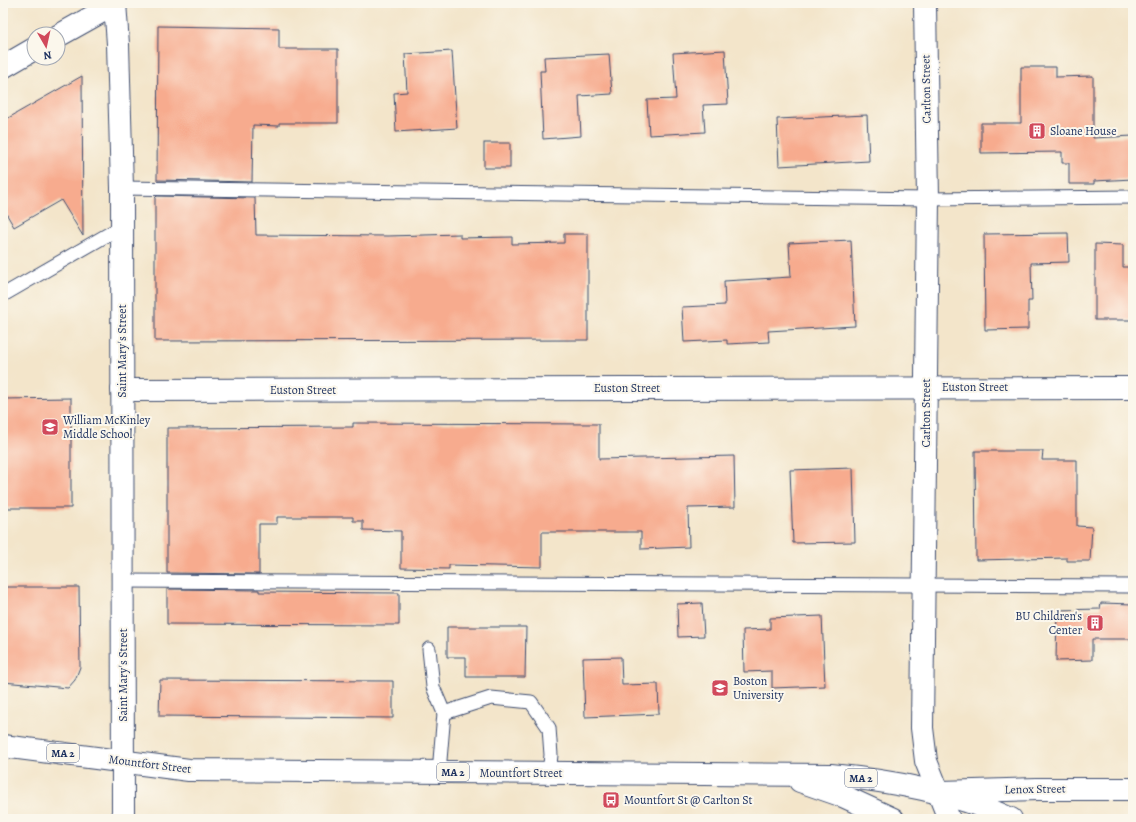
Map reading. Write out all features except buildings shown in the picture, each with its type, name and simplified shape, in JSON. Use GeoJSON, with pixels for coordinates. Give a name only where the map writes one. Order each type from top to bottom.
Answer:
{"type":"FeatureCollection","features":[{"type":"Feature","properties":{"kind":"main road"},"geometry":{"type":"LineString","coordinates":[[66,31],[115,3]]}},
{"type":"Feature","properties":{"kind":"main road","name":"Saint Mary's Street"},"geometry":{"type":"LineString","coordinates":[[115,3],[118,44],[122,188],[123,812]]}},
{"type":"Feature","properties":{"kind":"main road","name":"Carlton Street"},"geometry":{"type":"LineString","coordinates":[[925,3],[928,199],[922,742],[926,761],[949,819]]}},
{"type":"Feature","properties":{"kind":"main road"},"geometry":{"type":"LineString","coordinates":[[3,67],[26,54]]}},
{"type":"Feature","properties":{"kind":"main road","name":"Euston Street"},"geometry":{"type":"LineString","coordinates":[[122,390],[1133,388]]}},
{"type":"Feature","properties":{"kind":"main road","name":"Mountfort Street"},"geometry":{"type":"LineString","coordinates":[[3,746],[189,770],[831,775],[860,777],[899,783],[938,792],[980,806],[1011,819]]}},
{"type":"Feature","properties":{"kind":"main road","name":"MA 2"},"geometry":{"type":"LineString","coordinates":[[783,775],[843,796],[893,819]]}},
{"type":"Feature","properties":{"kind":"main road","name":"Lenox Street"},"geometry":{"type":"LineString","coordinates":[[938,792],[1037,789],[1133,789]]}},
{"type":"Feature","properties":{"kind":"lane"},"geometry":{"type":"LineString","coordinates":[[122,188],[928,199],[1133,197]]}},
{"type":"Feature","properties":{"kind":"lane"},"geometry":{"type":"LineString","coordinates":[[3,295],[121,227]]}},
{"type":"Feature","properties":{"kind":"lane"},"geometry":{"type":"LineString","coordinates":[[122,582],[1133,586]]}},
{"type":"Feature","properties":{"kind":"lane"},"geometry":{"type":"LineString","coordinates":[[429,649],[433,687],[444,713],[439,772]]}},
{"type":"Feature","properties":{"kind":"lane"},"geometry":{"type":"LineString","coordinates":[[444,713],[491,698],[531,702],[549,728],[551,755],[549,773]]}},
{"type":"Feature","properties":{"kind":"railway"},"geometry":{"type":"LineString","coordinates":[[3,817],[24,819]]}},
{"type":"Feature","properties":{"kind":"place","name":"Sloane House"},"geometry":{"type":"Point","coordinates":[1037,131]}},
{"type":"Feature","properties":{"kind":"place","name":"William McKinley Middle School"},"geometry":{"type":"Point","coordinates":[50,427]}},
{"type":"Feature","properties":{"kind":"place","name":"BU Children's Center"},"geometry":{"type":"Point","coordinates":[1095,623]}},
{"type":"Feature","properties":{"kind":"place","name":"Boston University"},"geometry":{"type":"Point","coordinates":[720,688]}},
{"type":"Feature","properties":{"kind":"place","name":"Mountfort St @ Carlton St"},"geometry":{"type":"Point","coordinates":[611,800]}}]}
